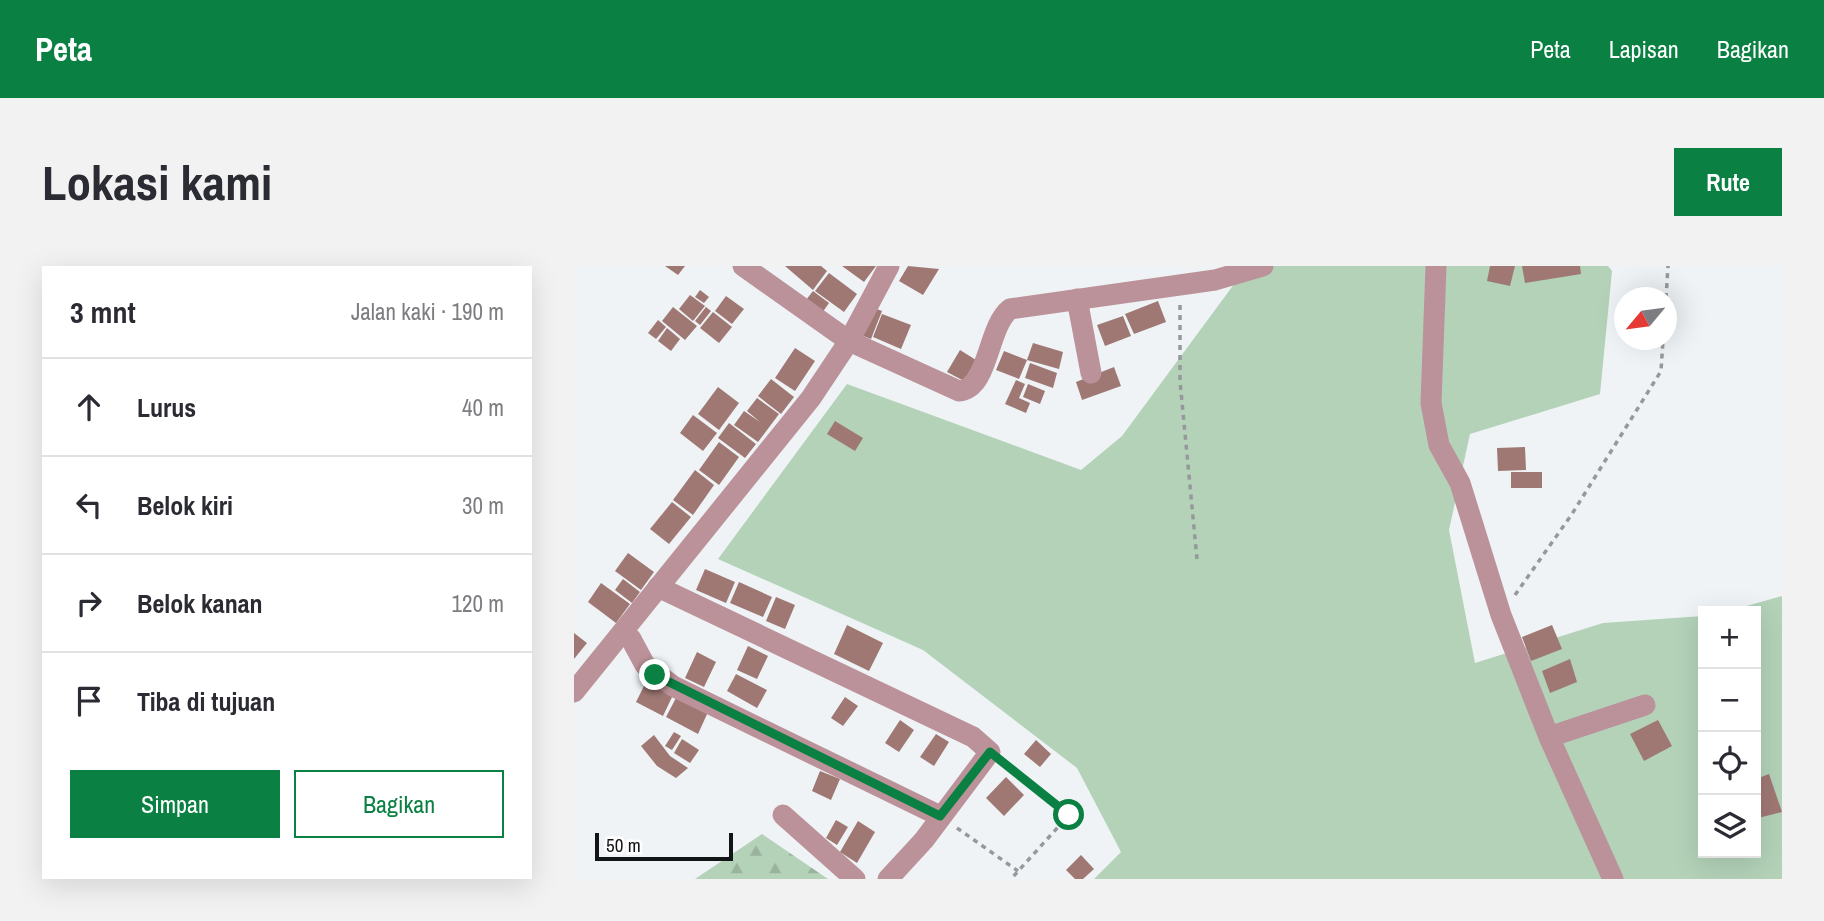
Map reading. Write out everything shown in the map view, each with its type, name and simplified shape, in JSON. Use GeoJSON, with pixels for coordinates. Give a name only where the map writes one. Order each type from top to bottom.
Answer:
{"type":"FeatureCollection","features":[{"type":"Feature","properties":{"kind":"street"},"geometry":{"type":"LineString","coordinates":[[743,266],[849,341],[953,390],[964,391],[977,382],[1004,313],[1018,306],[1215,280],[1263,266]]}},
{"type":"Feature","properties":{"kind":"street"},"geometry":{"type":"LineString","coordinates":[[574,692],[811,398],[849,341],[889,266]]}},
{"type":"Feature","properties":{"kind":"street"},"geometry":{"type":"LineString","coordinates":[[1436,266],[1431,403],[1438,445],[1463,493],[1501,615],[1549,737],[1613,879]]}},
{"type":"Feature","properties":{"kind":"street"},"geometry":{"type":"LineString","coordinates":[[1077,299],[1091,373]]}},
{"type":"Feature","properties":{"kind":"street"},"geometry":{"type":"LineString","coordinates":[[658,587],[973,737],[990,752],[924,840],[888,879]]}},
{"type":"Feature","properties":{"kind":"street"},"geometry":{"type":"LineString","coordinates":[[623,633],[631,639],[645,665],[673,686],[940,816]]}},
{"type":"Feature","properties":{"kind":"street"},"geometry":{"type":"LineString","coordinates":[[1549,737],[1645,705]]}},
{"type":"Feature","properties":{"kind":"street"},"geometry":{"type":"LineString","coordinates":[[783,815],[855,879]]}},
{"type":"Feature","properties":{"kind":"path"},"geometry":{"type":"LineString","coordinates":[[1667,287],[1668,266]]}},
{"type":"Feature","properties":{"kind":"path"},"geometry":{"type":"LineString","coordinates":[[1180,285],[1180,381],[1197,559]]}},
{"type":"Feature","properties":{"kind":"path"},"geometry":{"type":"LineString","coordinates":[[1501,615],[1572,514],[1661,371],[1662,350]]}},
{"type":"Feature","properties":{"kind":"path"},"geometry":{"type":"LineString","coordinates":[[990,752],[1069,815],[1011,879]]}},
{"type":"Feature","properties":{"kind":"path"},"geometry":{"type":"LineString","coordinates":[[940,816],[1018,872]]}},
{"type":"Feature","properties":{"kind":"green space"},"geometry":{"type":"Polygon","coordinates":[[[1256,266],[1608,266],[1612,271],[1600,394],[1470,434],[1449,530],[1475,663],[1603,623],[1698,616],[1698,858],[1761,858],[1761,606],[1747,606],[1782,596],[1782,879],[1094,879],[1121,852],[1077,768],[923,650],[718,559],[847,384],[1081,470],[1122,436],[1243,272],[1256,266]]]}},
{"type":"Feature","properties":{"kind":"green space"},"geometry":{"type":"Polygon","coordinates":[[[762,834],[828,879],[695,879],[762,834]]]}},
{"type":"Feature","properties":{"kind":"building"},"geometry":{"type":"Polygon","coordinates":[[[665,266],[685,266],[678,275],[665,266]]]}},
{"type":"Feature","properties":{"kind":"building"},"geometry":{"type":"Polygon","coordinates":[[[785,266],[821,266],[827,271],[813,290],[785,266]]]}},
{"type":"Feature","properties":{"kind":"building"},"geometry":{"type":"Polygon","coordinates":[[[842,266],[876,266],[864,282],[842,266]]]}},
{"type":"Feature","properties":{"kind":"building"},"geometry":{"type":"Polygon","coordinates":[[[908,266],[939,269],[923,295],[899,281],[908,266]]]}},
{"type":"Feature","properties":{"kind":"building"},"geometry":{"type":"Polygon","coordinates":[[[1490,266],[1515,266],[1510,286],[1487,281],[1490,266]]]}},
{"type":"Feature","properties":{"kind":"building"},"geometry":{"type":"Polygon","coordinates":[[[1522,266],[1580,266],[1581,274],[1525,283],[1522,266]]]}},
{"type":"Feature","properties":{"kind":"building"},"geometry":{"type":"Polygon","coordinates":[[[829,273],[857,294],[844,312],[815,291],[829,273]]]}},
{"type":"Feature","properties":{"kind":"building"},"geometry":{"type":"Polygon","coordinates":[[[700,290],[709,297],[704,303],[695,297],[700,290]]]}},
{"type":"Feature","properties":{"kind":"building"},"geometry":{"type":"Polygon","coordinates":[[[813,291],[829,303],[822,313],[806,300],[813,291]]]}},
{"type":"Feature","properties":{"kind":"building"},"geometry":{"type":"Polygon","coordinates":[[[690,295],[705,306],[693,321],[679,309],[690,295]]]}},
{"type":"Feature","properties":{"kind":"building"},"geometry":{"type":"Polygon","coordinates":[[[726,296],[744,309],[732,324],[715,311],[726,296]]]}},
{"type":"Feature","properties":{"kind":"building"},"geometry":{"type":"Polygon","coordinates":[[[1158,301],[1166,322],[1134,334],[1125,314],[1158,301]]]}},
{"type":"Feature","properties":{"kind":"building"},"geometry":{"type":"Polygon","coordinates":[[[869,306],[882,311],[871,339],[858,334],[869,306]]]}},
{"type":"Feature","properties":{"kind":"building"},"geometry":{"type":"Polygon","coordinates":[[[673,307],[697,326],[685,340],[662,321],[673,307]]]}},
{"type":"Feature","properties":{"kind":"building"},"geometry":{"type":"Polygon","coordinates":[[[706,307],[711,311],[700,325],[695,321],[706,307]]]}},
{"type":"Feature","properties":{"kind":"building"},"geometry":{"type":"Polygon","coordinates":[[[713,312],[732,327],[719,343],[700,328],[713,312]]]}},
{"type":"Feature","properties":{"kind":"building"},"geometry":{"type":"Polygon","coordinates":[[[882,314],[911,325],[901,349],[873,337],[882,314]]]}},
{"type":"Feature","properties":{"kind":"building"},"geometry":{"type":"Polygon","coordinates":[[[1123,316],[1131,336],[1105,346],[1097,325],[1123,316]]]}},
{"type":"Feature","properties":{"kind":"building"},"geometry":{"type":"Polygon","coordinates":[[[658,320],[666,327],[656,339],[648,333],[658,320]]]}},
{"type":"Feature","properties":{"kind":"building"},"geometry":{"type":"Polygon","coordinates":[[[667,328],[680,339],[671,351],[658,341],[667,328]]]}},
{"type":"Feature","properties":{"kind":"building"},"geometry":{"type":"Polygon","coordinates":[[[1033,343],[1063,352],[1059,369],[1027,360],[1033,343]]]}},
{"type":"Feature","properties":{"kind":"building"},"geometry":{"type":"Polygon","coordinates":[[[795,348],[815,361],[795,391],[775,378],[795,348]]]}},
{"type":"Feature","properties":{"kind":"building"},"geometry":{"type":"Polygon","coordinates":[[[960,350],[976,360],[964,381],[947,372],[960,350]]]}},
{"type":"Feature","properties":{"kind":"building"},"geometry":{"type":"Polygon","coordinates":[[[1004,351],[1027,360],[1019,379],[996,370],[1004,351]]]}},
{"type":"Feature","properties":{"kind":"building"},"geometry":{"type":"Polygon","coordinates":[[[1030,363],[1057,373],[1053,388],[1025,378],[1030,363]]]}},
{"type":"Feature","properties":{"kind":"building"},"geometry":{"type":"Polygon","coordinates":[[[1114,367],[1121,386],[1082,400],[1076,382],[1114,367]]]}},
{"type":"Feature","properties":{"kind":"building"},"geometry":{"type":"Polygon","coordinates":[[[771,379],[794,397],[781,414],[758,396],[771,379]]]}},
{"type":"Feature","properties":{"kind":"building"},"geometry":{"type":"Polygon","coordinates":[[[1016,380],[1025,384],[1019,398],[1030,403],[1026,413],[1005,404],[1016,380]]]}},
{"type":"Feature","properties":{"kind":"building"},"geometry":{"type":"Polygon","coordinates":[[[1028,384],[1045,391],[1040,404],[1023,397],[1028,384]]]}},
{"type":"Feature","properties":{"kind":"building"},"geometry":{"type":"Polygon","coordinates":[[[718,387],[739,403],[719,430],[698,414],[718,387]]]}},
{"type":"Feature","properties":{"kind":"building"},"geometry":{"type":"Polygon","coordinates":[[[757,398],[779,414],[758,442],[734,425],[744,411],[760,422],[747,411],[757,398]]]}},
{"type":"Feature","properties":{"kind":"building"},"geometry":{"type":"Polygon","coordinates":[[[693,415],[717,433],[703,451],[680,433],[693,415]]]}},
{"type":"Feature","properties":{"kind":"building"},"geometry":{"type":"Polygon","coordinates":[[[835,421],[863,438],[855,451],[827,434],[835,421]]]}},
{"type":"Feature","properties":{"kind":"building"},"geometry":{"type":"Polygon","coordinates":[[[729,423],[756,444],[745,458],[718,438],[729,423]]]}},
{"type":"Feature","properties":{"kind":"building"},"geometry":{"type":"Polygon","coordinates":[[[719,442],[739,457],[719,485],[699,470],[719,442]]]}},
{"type":"Feature","properties":{"kind":"building"},"geometry":{"type":"Polygon","coordinates":[[[1525,447],[1526,470],[1498,471],[1497,448],[1525,447]]]}},
{"type":"Feature","properties":{"kind":"building"},"geometry":{"type":"Polygon","coordinates":[[[695,470],[714,485],[693,515],[673,500],[695,470]]]}},
{"type":"Feature","properties":{"kind":"building"},"geometry":{"type":"Polygon","coordinates":[[[1511,472],[1542,472],[1542,488],[1511,488],[1511,472]]]}},
{"type":"Feature","properties":{"kind":"building"},"geometry":{"type":"Polygon","coordinates":[[[672,502],[691,517],[669,544],[650,529],[672,502]]]}},
{"type":"Feature","properties":{"kind":"building"},"geometry":{"type":"Polygon","coordinates":[[[628,553],[654,572],[641,590],[615,571],[628,553]]]}},
{"type":"Feature","properties":{"kind":"building"},"geometry":{"type":"Polygon","coordinates":[[[705,569],[735,582],[726,603],[696,590],[705,569]]]}},
{"type":"Feature","properties":{"kind":"building"},"geometry":{"type":"Polygon","coordinates":[[[623,579],[640,592],[632,603],[615,590],[623,579]]]}},
{"type":"Feature","properties":{"kind":"building"},"geometry":{"type":"Polygon","coordinates":[[[739,582],[772,597],[763,617],[730,603],[739,582]]]}},
{"type":"Feature","properties":{"kind":"building"},"geometry":{"type":"Polygon","coordinates":[[[601,583],[630,604],[616,623],[588,602],[601,583]]]}},
{"type":"Feature","properties":{"kind":"building"},"geometry":{"type":"Polygon","coordinates":[[[776,597],[795,605],[785,629],[766,621],[776,597]]]}},
{"type":"Feature","properties":{"kind":"building"},"geometry":{"type":"Polygon","coordinates":[[[847,625],[883,643],[869,671],[834,654],[847,625]]]}},
{"type":"Feature","properties":{"kind":"building"},"geometry":{"type":"Polygon","coordinates":[[[1552,625],[1562,649],[1531,661],[1522,637],[1552,625]]]}},
{"type":"Feature","properties":{"kind":"building"},"geometry":{"type":"Polygon","coordinates":[[[574,633],[587,643],[574,659],[574,633]]]}},
{"type":"Feature","properties":{"kind":"building"},"geometry":{"type":"Polygon","coordinates":[[[748,646],[768,656],[757,679],[737,670],[748,646]]]}},
{"type":"Feature","properties":{"kind":"building"},"geometry":{"type":"Polygon","coordinates":[[[697,652],[716,662],[704,687],[685,678],[697,652]]]}},
{"type":"Feature","properties":{"kind":"building"},"geometry":{"type":"Polygon","coordinates":[[[1570,659],[1577,682],[1550,693],[1542,671],[1570,659]]]}},
{"type":"Feature","properties":{"kind":"building"},"geometry":{"type":"Polygon","coordinates":[[[736,674],[767,690],[757,708],[727,691],[736,674]]]}},
{"type":"Feature","properties":{"kind":"building"},"geometry":{"type":"Polygon","coordinates":[[[646,682],[673,695],[663,716],[636,702],[646,682]]]}},
{"type":"Feature","properties":{"kind":"building"},"geometry":{"type":"Polygon","coordinates":[[[677,696],[708,712],[698,734],[666,717],[677,696]]]}},
{"type":"Feature","properties":{"kind":"building"},"geometry":{"type":"Polygon","coordinates":[[[845,697],[858,706],[843,726],[831,718],[845,697]]]}},
{"type":"Feature","properties":{"kind":"building"},"geometry":{"type":"Polygon","coordinates":[[[900,720],[914,730],[899,752],[885,743],[900,720]]]}},
{"type":"Feature","properties":{"kind":"building"},"geometry":{"type":"Polygon","coordinates":[[[1658,720],[1672,746],[1644,761],[1630,734],[1658,720]]]}},
{"type":"Feature","properties":{"kind":"building"},"geometry":{"type":"Polygon","coordinates":[[[674,732],[681,736],[672,750],[665,746],[674,732]]]}},
{"type":"Feature","properties":{"kind":"building"},"geometry":{"type":"Polygon","coordinates":[[[936,734],[949,742],[934,766],[920,757],[936,734]]]}},
{"type":"Feature","properties":{"kind":"building"},"geometry":{"type":"Polygon","coordinates":[[[654,735],[670,756],[688,768],[676,778],[657,766],[641,746],[654,735]]]}},
{"type":"Feature","properties":{"kind":"building"},"geometry":{"type":"Polygon","coordinates":[[[682,739],[699,750],[690,763],[674,753],[682,739]]]}},
{"type":"Feature","properties":{"kind":"building"},"geometry":{"type":"Polygon","coordinates":[[[1036,740],[1051,754],[1040,767],[1024,754],[1036,740]]]}},
{"type":"Feature","properties":{"kind":"building"},"geometry":{"type":"Polygon","coordinates":[[[820,771],[840,779],[831,800],[812,791],[820,771]]]}},
{"type":"Feature","properties":{"kind":"building"},"geometry":{"type":"Polygon","coordinates":[[[1769,774],[1782,812],[1761,817],[1761,777],[1769,774]]]}},
{"type":"Feature","properties":{"kind":"building"},"geometry":{"type":"Polygon","coordinates":[[[1006,777],[1024,795],[1004,816],[986,798],[1006,777]]]}},
{"type":"Feature","properties":{"kind":"building"},"geometry":{"type":"Polygon","coordinates":[[[836,820],[848,827],[837,845],[826,838],[836,820]]]}},
{"type":"Feature","properties":{"kind":"building"},"geometry":{"type":"Polygon","coordinates":[[[858,821],[875,832],[857,863],[840,852],[858,821]]]}},
{"type":"Feature","properties":{"kind":"building"},"geometry":{"type":"Polygon","coordinates":[[[1081,855],[1094,869],[1083,879],[1075,879],[1066,870],[1081,855]]]}},
{"type":"Feature","properties":{"kind":"route"},"geometry":{"type":"LineString","coordinates":[[655,675],[940,816],[990,752],[1069,815]]}}]}
